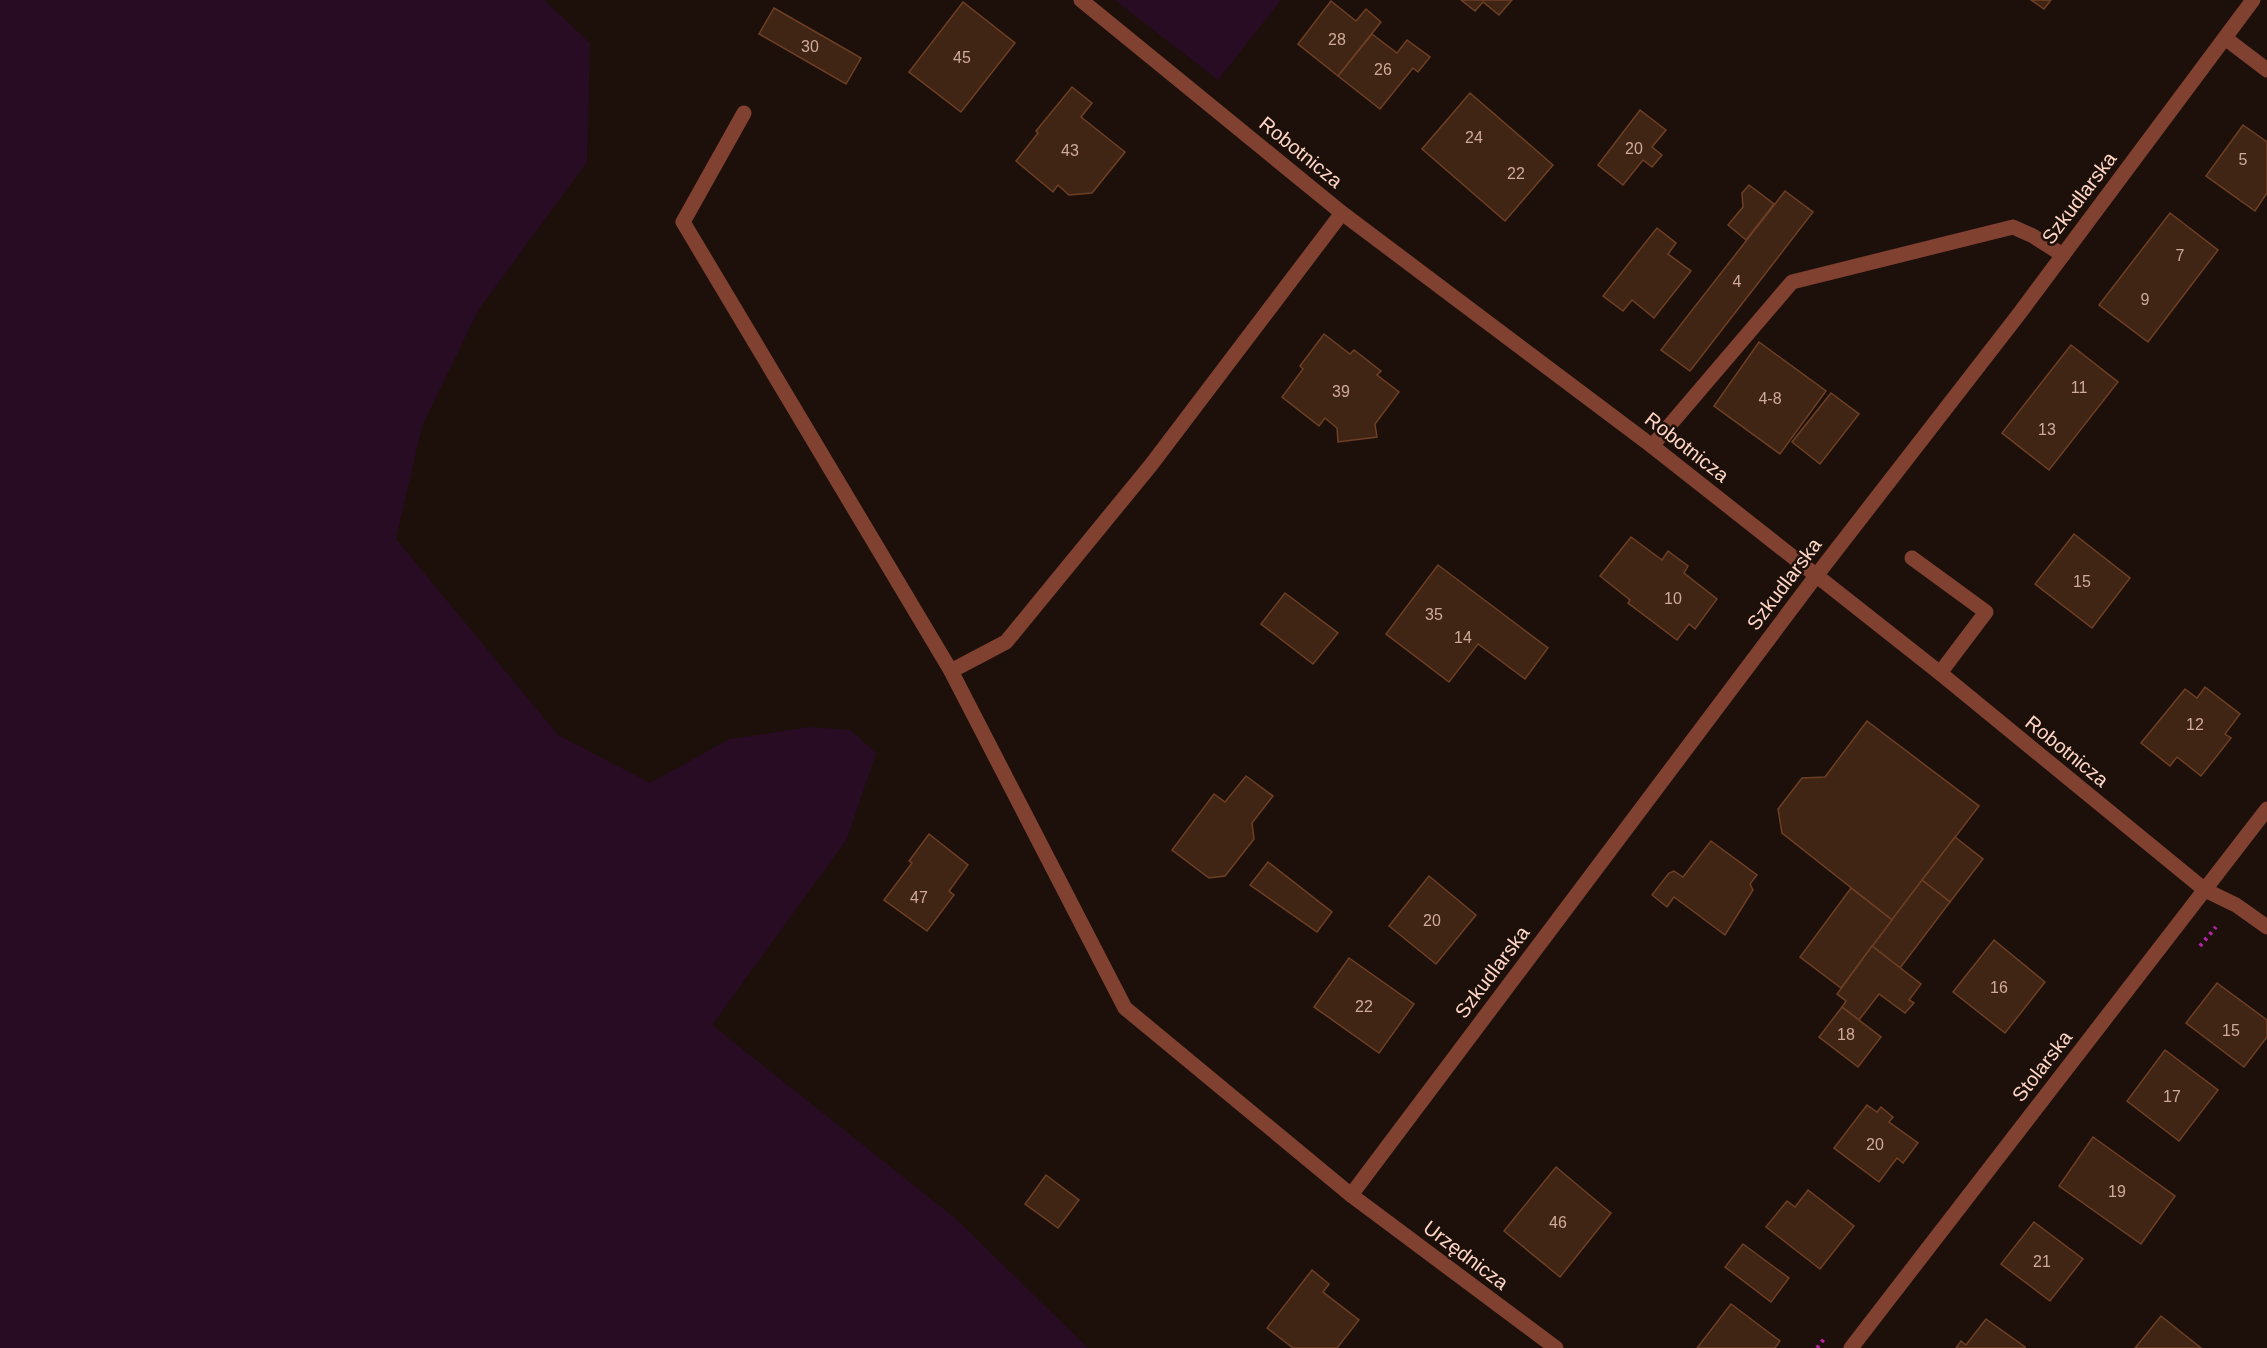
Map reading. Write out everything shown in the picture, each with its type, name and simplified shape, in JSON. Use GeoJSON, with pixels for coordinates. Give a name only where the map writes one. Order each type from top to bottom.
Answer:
{"type":"FeatureCollection","features":[{"type":"Feature","properties":{"kind":"street","name":"Robotnicza"},"geometry":{"type":"LineString","coordinates":[[1081,0],[1342,213],[1652,446],[1940,673],[2205,890],[2236,905],[2267,927]]}},
{"type":"Feature","properties":{"kind":"street","name":"Szkudlarska"},"geometry":{"type":"LineString","coordinates":[[1351,1195],[1816,576],[2063,255],[2253,0]]}},
{"type":"Feature","properties":{"kind":"street"},"geometry":{"type":"LineString","coordinates":[[2224,38],[2267,70]]}},
{"type":"Feature","properties":{"kind":"street","name":"Urzędnicza"},"geometry":{"type":"LineString","coordinates":[[744,112],[683,222],[951,671],[1125,1008],[1351,1195],[1556,1348]]}},
{"type":"Feature","properties":{"kind":"street"},"geometry":{"type":"LineString","coordinates":[[951,671],[1006,642],[1151,465],[1342,213]]}},
{"type":"Feature","properties":{"kind":"street"},"geometry":{"type":"LineString","coordinates":[[1652,446],[1792,282],[2013,227],[2033,236],[2063,255]]}},
{"type":"Feature","properties":{"kind":"street"},"geometry":{"type":"LineString","coordinates":[[1912,558],[1986,612],[1940,673]]}},
{"type":"Feature","properties":{"kind":"street","name":"Stolarska"},"geometry":{"type":"LineString","coordinates":[[1851,1348],[2267,809]]}},
{"type":"Feature","properties":{"kind":"shaded area"},"geometry":{"type":"Polygon","coordinates":[[[0,0],[544,0],[590,43],[587,162],[479,309],[422,426],[396,539],[558,735],[650,783],[730,739],[810,727],[850,730],[876,753],[847,839],[712,1025],[956,1219],[1088,1348],[0,1348],[0,0]]]}},
{"type":"Feature","properties":{"kind":"shaded area"},"geometry":{"type":"Polygon","coordinates":[[[1115,0],[1281,0],[1218,80],[1115,0]]]}},
{"type":"Feature","properties":{"kind":"building"},"geometry":{"type":"Polygon","coordinates":[[[1461,0],[1512,0],[1499,15],[1483,2],[1475,11],[1461,0]]]}},
{"type":"Feature","properties":{"kind":"building"},"geometry":{"type":"Polygon","coordinates":[[[2031,0],[2051,0],[2044,9],[2031,0]]]}},
{"type":"Feature","properties":{"kind":"building"},"geometry":{"type":"Polygon","coordinates":[[[1331,1],[1356,21],[1366,9],[1381,22],[1338,76],[1298,44],[1331,1]]]}},
{"type":"Feature","properties":{"kind":"building"},"geometry":{"type":"Polygon","coordinates":[[[963,2],[1015,43],[961,112],[909,72],[963,2]]]}},
{"type":"Feature","properties":{"kind":"building"},"geometry":{"type":"Polygon","coordinates":[[[774,8],[861,58],[846,84],[759,34],[774,8]]]}},
{"type":"Feature","properties":{"kind":"building"},"geometry":{"type":"Polygon","coordinates":[[[1372,34],[1397,53],[1407,40],[1430,57],[1418,72],[1413,68],[1380,109],[1338,76],[1372,34]]]}},
{"type":"Feature","properties":{"kind":"building"},"geometry":{"type":"Polygon","coordinates":[[[1072,87],[1092,103],[1081,117],[1125,152],[1092,193],[1069,195],[1058,185],[1053,192],[1016,161],[1038,133],[1036,131],[1072,87]]]}},
{"type":"Feature","properties":{"kind":"building"},"geometry":{"type":"Polygon","coordinates":[[[1470,93],[1553,165],[1505,221],[1422,149],[1470,93]]]}},
{"type":"Feature","properties":{"kind":"building"},"geometry":{"type":"Polygon","coordinates":[[[1640,110],[1666,130],[1652,147],[1662,155],[1652,167],[1643,160],[1623,185],[1598,165],[1640,110]]]}},
{"type":"Feature","properties":{"kind":"building"},"geometry":{"type":"Polygon","coordinates":[[[2243,125],[2267,142],[2267,193],[2255,211],[2206,176],[2243,125]]]}},
{"type":"Feature","properties":{"kind":"building"},"geometry":{"type":"Polygon","coordinates":[[[1749,185],[1774,204],[1746,240],[1728,225],[1743,207],[1742,193],[1749,185]]]}},
{"type":"Feature","properties":{"kind":"building"},"geometry":{"type":"Polygon","coordinates":[[[1785,191],[1813,212],[1690,371],[1661,350],[1785,191]]]}},
{"type":"Feature","properties":{"kind":"building"},"geometry":{"type":"Polygon","coordinates":[[[2170,213],[2218,250],[2148,342],[2099,305],[2170,213]]]}},
{"type":"Feature","properties":{"kind":"building"},"geometry":{"type":"Polygon","coordinates":[[[1657,228],[1676,243],[1668,254],[1691,271],[1654,318],[1632,300],[1623,311],[1603,296],[1657,228]]]}},
{"type":"Feature","properties":{"kind":"building"},"geometry":{"type":"Polygon","coordinates":[[[1324,334],[1350,354],[1354,350],[1381,371],[1377,375],[1399,392],[1375,424],[1377,437],[1338,442],[1337,428],[1325,418],[1319,426],[1282,397],[1303,369],[1300,366],[1324,334]]]}},
{"type":"Feature","properties":{"kind":"building"},"geometry":{"type":"Polygon","coordinates":[[[1759,342],[1826,391],[1780,454],[1714,406],[1759,342]]]}},
{"type":"Feature","properties":{"kind":"building"},"geometry":{"type":"Polygon","coordinates":[[[2071,345],[2118,382],[2049,470],[2002,433],[2071,345]]]}},
{"type":"Feature","properties":{"kind":"building"},"geometry":{"type":"Polygon","coordinates":[[[1831,393],[1859,414],[1820,464],[1792,442],[1831,393]]]}},
{"type":"Feature","properties":{"kind":"building"},"geometry":{"type":"Polygon","coordinates":[[[2074,534],[2130,578],[2092,628],[2035,584],[2074,534]]]}},
{"type":"Feature","properties":{"kind":"building"},"geometry":{"type":"Polygon","coordinates":[[[1631,537],[1662,560],[1668,551],[1688,566],[1684,573],[1717,599],[1695,629],[1689,624],[1677,640],[1628,603],[1630,600],[1600,576],[1631,537]]]}},
{"type":"Feature","properties":{"kind":"building"},"geometry":{"type":"Polygon","coordinates":[[[1438,565],[1548,648],[1525,679],[1478,644],[1449,682],[1386,634],[1438,565]]]}},
{"type":"Feature","properties":{"kind":"building"},"geometry":{"type":"Polygon","coordinates":[[[1285,593],[1338,633],[1313,664],[1261,624],[1285,593]]]}},
{"type":"Feature","properties":{"kind":"building"},"geometry":{"type":"Polygon","coordinates":[[[2205,687],[2240,714],[2225,734],[2231,738],[2201,776],[2177,757],[2170,766],[2141,743],[2185,689],[2197,698],[2205,687]]]}},
{"type":"Feature","properties":{"kind":"building"},"geometry":{"type":"Polygon","coordinates":[[[1867,721],[1979,806],[1892,920],[1782,833],[1778,809],[1802,778],[1825,777],[1867,721]]]}},
{"type":"Feature","properties":{"kind":"building"},"geometry":{"type":"Polygon","coordinates":[[[1246,776],[1273,796],[1252,823],[1254,839],[1225,876],[1209,878],[1172,850],[1214,794],[1225,802],[1246,776]]]}},
{"type":"Feature","properties":{"kind":"building"},"geometry":{"type":"Polygon","coordinates":[[[929,834],[968,865],[949,891],[954,895],[927,931],[884,900],[912,863],[909,861],[929,834]]]}},
{"type":"Feature","properties":{"kind":"building"},"geometry":{"type":"Polygon","coordinates":[[[1955,837],[1983,859],[1950,902],[1922,880],[1955,837]]]}},
{"type":"Feature","properties":{"kind":"building"},"geometry":{"type":"Polygon","coordinates":[[[1711,841],[1757,875],[1750,884],[1753,890],[1725,935],[1674,897],[1667,907],[1652,895],[1669,873],[1674,871],[1683,877],[1711,841]]]}},
{"type":"Feature","properties":{"kind":"building"},"geometry":{"type":"Polygon","coordinates":[[[1268,862],[1332,912],[1317,932],[1250,885],[1268,862]]]}},
{"type":"Feature","properties":{"kind":"building"},"geometry":{"type":"Polygon","coordinates":[[[1429,876],[1476,915],[1436,964],[1389,926],[1429,876]]]}},
{"type":"Feature","properties":{"kind":"building"},"geometry":{"type":"Polygon","coordinates":[[[1922,880],[1950,902],[1900,968],[1872,946],[1922,880]]]}},
{"type":"Feature","properties":{"kind":"building"},"geometry":{"type":"Polygon","coordinates":[[[1851,888],[1892,920],[1841,988],[1800,957],[1851,888]]]}},
{"type":"Feature","properties":{"kind":"building"},"geometry":{"type":"Polygon","coordinates":[[[1994,940],[2045,982],[2005,1033],[1953,992],[1994,940]]]}},
{"type":"Feature","properties":{"kind":"building"},"geometry":{"type":"Polygon","coordinates":[[[1872,946],[1921,984],[1909,1000],[1914,1003],[1905,1013],[1879,994],[1859,1020],[1842,1007],[1846,1001],[1837,994],[1872,946]]]}},
{"type":"Feature","properties":{"kind":"building"},"geometry":{"type":"Polygon","coordinates":[[[1349,958],[1414,1004],[1379,1053],[1314,1007],[1349,958]]]}},
{"type":"Feature","properties":{"kind":"building"},"geometry":{"type":"Polygon","coordinates":[[[2217,983],[2267,1020],[2267,1037],[2244,1067],[2186,1023],[2217,983]]]}},
{"type":"Feature","properties":{"kind":"building"},"geometry":{"type":"Polygon","coordinates":[[[1842,1007],[1881,1037],[1858,1067],[1819,1037],[1842,1007]]]}},
{"type":"Feature","properties":{"kind":"building"},"geometry":{"type":"Polygon","coordinates":[[[2165,1050],[2218,1090],[2179,1141],[2127,1101],[2165,1050]]]}},
{"type":"Feature","properties":{"kind":"building"},"geometry":{"type":"Polygon","coordinates":[[[1867,1105],[1877,1112],[1881,1107],[1893,1117],[1889,1122],[1918,1143],[1903,1163],[1897,1158],[1879,1182],[1834,1148],[1867,1105]]]}},
{"type":"Feature","properties":{"kind":"building"},"geometry":{"type":"Polygon","coordinates":[[[2093,1137],[2175,1196],[2141,1244],[2059,1186],[2093,1137]]]}},
{"type":"Feature","properties":{"kind":"building"},"geometry":{"type":"Polygon","coordinates":[[[1556,1167],[1611,1213],[1560,1277],[1504,1231],[1556,1167]]]}},
{"type":"Feature","properties":{"kind":"building"},"geometry":{"type":"Polygon","coordinates":[[[1046,1175],[1079,1200],[1058,1228],[1025,1204],[1046,1175]]]}},
{"type":"Feature","properties":{"kind":"building"},"geometry":{"type":"Polygon","coordinates":[[[1808,1190],[1854,1226],[1820,1269],[1766,1227],[1787,1201],[1795,1207],[1808,1190]]]}},
{"type":"Feature","properties":{"kind":"building"},"geometry":{"type":"Polygon","coordinates":[[[2034,1222],[2083,1259],[2050,1301],[2001,1264],[2034,1222]]]}},
{"type":"Feature","properties":{"kind":"building"},"geometry":{"type":"Polygon","coordinates":[[[1743,1244],[1789,1278],[1771,1302],[1725,1267],[1743,1244]]]}},
{"type":"Feature","properties":{"kind":"building"},"geometry":{"type":"Polygon","coordinates":[[[1312,1270],[1329,1284],[1323,1292],[1359,1320],[1337,1348],[1293,1348],[1267,1328],[1312,1270]]]}},
{"type":"Feature","properties":{"kind":"building"},"geometry":{"type":"Polygon","coordinates":[[[1731,1304],[1780,1341],[1775,1348],[1697,1348],[1731,1304]]]}},
{"type":"Feature","properties":{"kind":"building"},"geometry":{"type":"Polygon","coordinates":[[[2161,1316],[2201,1348],[2135,1348],[2161,1316]]]}},
{"type":"Feature","properties":{"kind":"building"},"geometry":{"type":"Polygon","coordinates":[[[1986,1319],[2025,1348],[1956,1348],[1961,1341],[1966,1345],[1986,1319]]]}}]}
